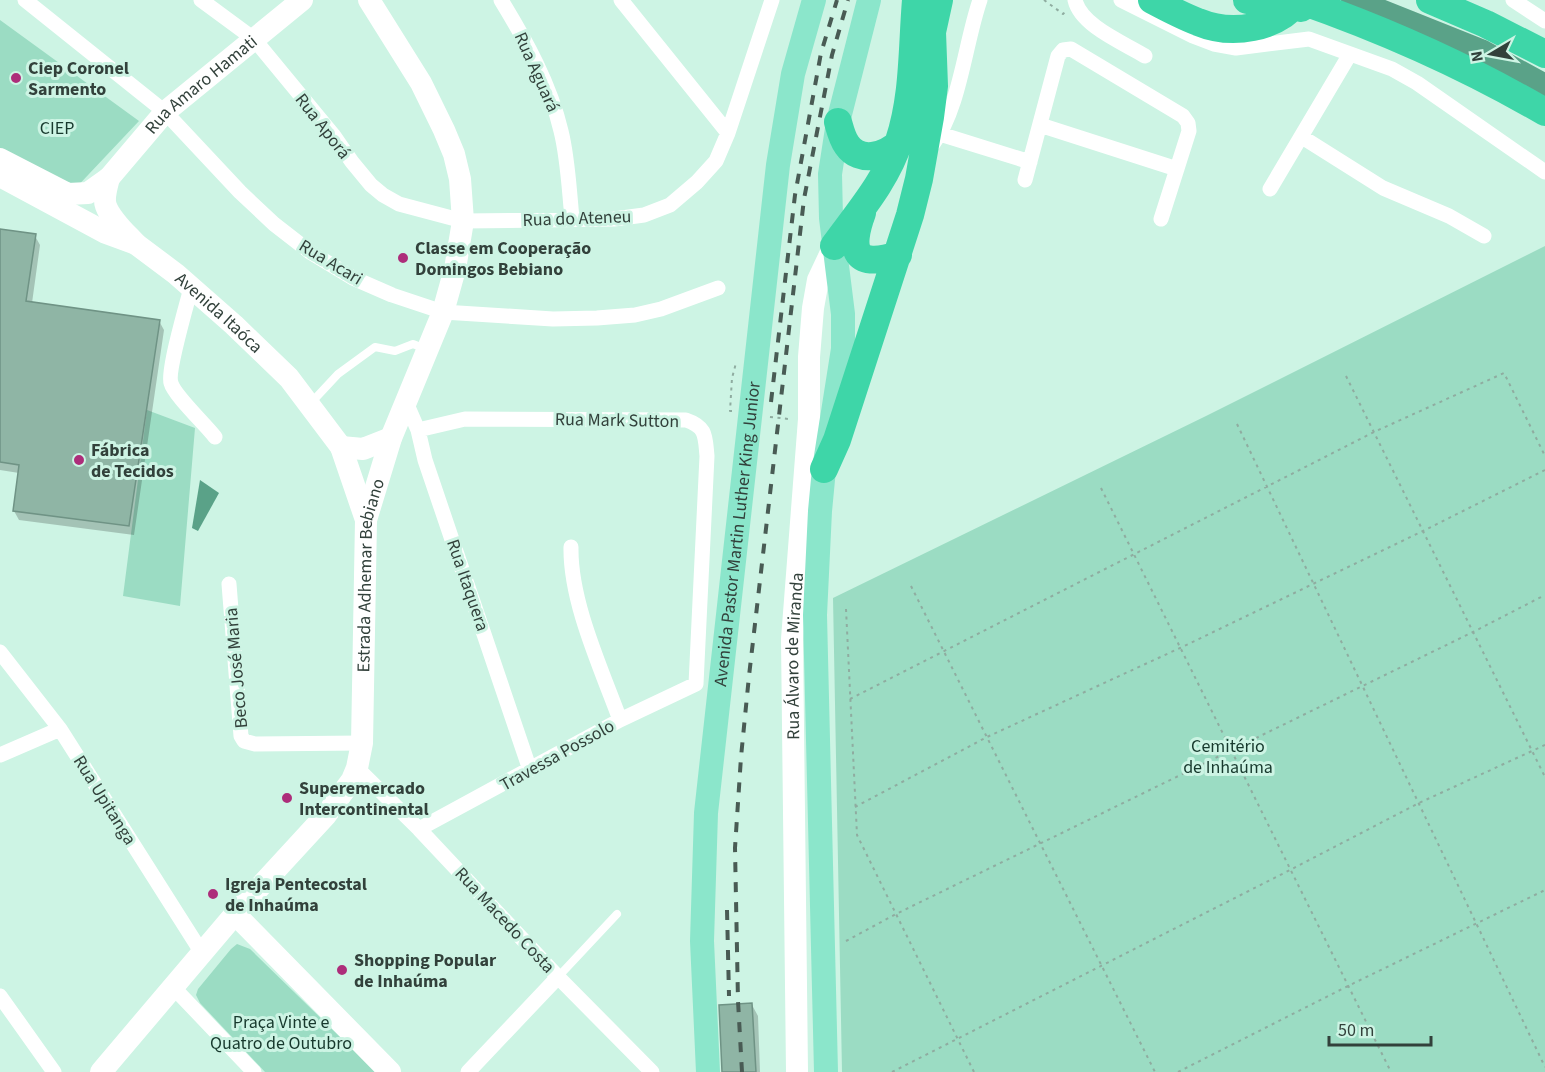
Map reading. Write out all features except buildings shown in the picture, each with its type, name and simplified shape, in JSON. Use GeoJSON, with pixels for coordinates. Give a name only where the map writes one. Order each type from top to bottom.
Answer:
{"type":"FeatureCollection","features":[{"type":"Feature","properties":{"kind":"highway"},"geometry":{"type":"LineString","coordinates":[[824,470],[837,440],[932,145],[933,32],[939,0]]}},
{"type":"Feature","properties":{"kind":"highway"},"geometry":{"type":"LineString","coordinates":[[934,86],[959,0]]}},
{"type":"Feature","properties":{"kind":"highway"},"geometry":{"type":"LineString","coordinates":[[1152,0],[1200,23],[1221,28],[1240,29],[1274,21],[1288,12],[1299,0],[1396,36],[1453,62],[1545,112]]}},
{"type":"Feature","properties":{"kind":"highway"},"geometry":{"type":"LineString","coordinates":[[1247,0],[1330,11]]}},
{"type":"Feature","properties":{"kind":"highway"},"geometry":{"type":"LineString","coordinates":[[1430,0],[1486,24],[1545,54]]}},
{"type":"Feature","properties":{"kind":"highway"},"geometry":{"type":"LineString","coordinates":[[1483,0],[1545,43]]}},
{"type":"Feature","properties":{"kind":"highway"},"geometry":{"type":"LineString","coordinates":[[834,246],[866,203],[899,143],[909,93],[916,5]]}},
{"type":"Feature","properties":{"kind":"highway"},"geometry":{"type":"LineString","coordinates":[[838,122],[847,145],[853,152],[862,156],[881,155],[899,143]]}},
{"type":"Feature","properties":{"kind":"highway"},"geometry":{"type":"LineString","coordinates":[[866,203],[855,231],[855,247],[858,253],[875,260],[898,255]]}},
{"type":"Feature","properties":{"kind":"main road","name":"Rua Amaro Hamati"},"geometry":{"type":"LineString","coordinates":[[109,178],[165,112],[302,0]]}},
{"type":"Feature","properties":{"kind":"main road","name":"Estrada Adhemar Bebiano"},"geometry":{"type":"LineString","coordinates":[[102,1072],[235,914],[326,814],[352,780],[357,768],[362,743],[366,520],[405,400],[443,312],[463,222],[460,179],[454,154],[444,130],[421,83],[374,9],[356,0]]}},
{"type":"Feature","properties":{"kind":"main road","name":"Avenida Pastor Martin Luther King Junior"},"geometry":{"type":"LineString","coordinates":[[708,1072],[702,941],[706,813],[778,165],[793,74],[814,0]]}},
{"type":"Feature","properties":{"kind":"main road"},"geometry":{"type":"LineString","coordinates":[[826,1072],[815,615],[824,470],[843,350],[843,314],[834,246],[830,174],[838,122],[869,0]]}},
{"type":"Feature","properties":{"kind":"main road"},"geometry":{"type":"LineString","coordinates":[[0,159],[68,194],[88,193],[109,178]]}},
{"type":"Feature","properties":{"kind":"main road","name":"Avenida Itaóca"},"geometry":{"type":"LineString","coordinates":[[0,176],[106,233],[136,244],[234,325],[289,378],[341,447],[366,520]]}},
{"type":"Feature","properties":{"kind":"main road"},"geometry":{"type":"LineString","coordinates":[[109,178],[105,199],[106,207],[136,244]]}},
{"type":"Feature","properties":{"kind":"main road","name":"Rua Álvaro de Miranda"},"geometry":{"type":"LineString","coordinates":[[797,1072],[792,639],[809,419],[809,357],[813,308],[818,280],[834,246]]}},
{"type":"Feature","properties":{"kind":"main road"},"geometry":{"type":"LineString","coordinates":[[341,447],[363,449],[391,438]]}},
{"type":"Feature","properties":{"kind":"main road"},"geometry":{"type":"LineString","coordinates":[[235,914],[390,1072]]}},
{"type":"Feature","properties":{"kind":"street","name":"Rua Acari"},"geometry":{"type":"LineString","coordinates":[[26,0],[165,112],[240,192],[274,224],[310,252],[353,278],[392,296],[443,312],[553,319],[634,315],[661,309],[718,288]]}},
{"type":"Feature","properties":{"kind":"street","name":"Rua Aporá"},"geometry":{"type":"LineString","coordinates":[[201,0],[254,39],[371,185],[399,204],[463,222]]}},
{"type":"Feature","properties":{"kind":"street","name":"Rua Aguará"},"geometry":{"type":"LineString","coordinates":[[501,0],[522,34],[550,97],[561,130],[572,218]]}},
{"type":"Feature","properties":{"kind":"street"},"geometry":{"type":"LineString","coordinates":[[621,0],[728,133]]}},
{"type":"Feature","properties":{"kind":"street"},"geometry":{"type":"LineString","coordinates":[[980,0],[950,109],[932,145],[1030,162]]}},
{"type":"Feature","properties":{"kind":"street"},"geometry":{"type":"LineString","coordinates":[[1121,0],[1214,44],[1236,48],[1310,39],[1392,69],[1417,83],[1545,172]]}},
{"type":"Feature","properties":{"kind":"street"},"geometry":{"type":"LineString","coordinates":[[1513,0],[1545,21]]}},
{"type":"Feature","properties":{"kind":"street"},"geometry":{"type":"LineString","coordinates":[[1072,3],[1090,22],[1145,56]]}},
{"type":"Feature","properties":{"kind":"street","name":"Rua do Ateneu"},"geometry":{"type":"LineString","coordinates":[[463,222],[572,218],[614,219],[644,215],[670,204],[697,182],[716,161],[728,133],[767,4]]}},
{"type":"Feature","properties":{"kind":"street"},"geometry":{"type":"LineString","coordinates":[[1025,180],[1058,56],[1063,50],[1071,49],[1183,116],[1188,123],[1189,131],[1161,219]]}},
{"type":"Feature","properties":{"kind":"street"},"geometry":{"type":"LineString","coordinates":[[1270,189],[1350,54]]}},
{"type":"Feature","properties":{"kind":"street"},"geometry":{"type":"LineString","coordinates":[[1040,125],[1177,169]]}},
{"type":"Feature","properties":{"kind":"street"},"geometry":{"type":"LineString","coordinates":[[1302,137],[1383,188],[1449,216],[1484,236]]}},
{"type":"Feature","properties":{"kind":"street"},"geometry":{"type":"LineString","coordinates":[[191,288],[170,380],[174,390],[215,437]]}},
{"type":"Feature","properties":{"kind":"street","name":"Rua Itaquera"},"geometry":{"type":"LineString","coordinates":[[405,400],[418,430],[530,770]]}},
{"type":"Feature","properties":{"kind":"street","name":"Rua Mark Sutton"},"geometry":{"type":"LineString","coordinates":[[418,430],[465,419],[668,418],[697,423],[705,433],[707,456],[696,684]]}},
{"type":"Feature","properties":{"kind":"street"},"geometry":{"type":"LineString","coordinates":[[391,438],[422,447]]}},
{"type":"Feature","properties":{"kind":"street"},"geometry":{"type":"LineString","coordinates":[[571,547],[573,580],[579,606],[620,720]]}},
{"type":"Feature","properties":{"kind":"street","name":"Beco José Maria"},"geometry":{"type":"LineString","coordinates":[[229,584],[241,736],[244,741],[255,744],[362,743]]}},
{"type":"Feature","properties":{"kind":"street","name":"Rua Upitanga"},"geometry":{"type":"LineString","coordinates":[[0,652],[60,729],[202,953]]}},
{"type":"Feature","properties":{"kind":"street","name":"Travessa Possolo"},"geometry":{"type":"LineString","coordinates":[[419,829],[620,720],[696,684]]}},
{"type":"Feature","properties":{"kind":"street"},"geometry":{"type":"LineString","coordinates":[[0,755],[60,729]]}},
{"type":"Feature","properties":{"kind":"street","name":"Rua Macedo Costa"},"geometry":{"type":"LineString","coordinates":[[357,768],[419,829],[558,977],[652,1072]]}},
{"type":"Feature","properties":{"kind":"street"},"geometry":{"type":"LineString","coordinates":[[468,1072],[558,977]]}},
{"type":"Feature","properties":{"kind":"street"},"geometry":{"type":"LineString","coordinates":[[174,988],[254,1072]]}},
{"type":"Feature","properties":{"kind":"street"},"geometry":{"type":"LineString","coordinates":[[0,996],[54,1072]]}},
{"type":"Feature","properties":{"kind":"lane"},"geometry":{"type":"LineString","coordinates":[[309,405],[338,374],[375,347],[394,351],[413,344],[427,349]]}},
{"type":"Feature","properties":{"kind":"lane"},"geometry":{"type":"LineString","coordinates":[[558,977],[617,914]]}},
{"type":"Feature","properties":{"kind":"path"},"geometry":{"type":"LineString","coordinates":[[1044,0],[1063,14],[1072,3]]}},
{"type":"Feature","properties":{"kind":"path"},"geometry":{"type":"LineString","coordinates":[[730,411],[732,378],[737,357]]}},
{"type":"Feature","properties":{"kind":"path"},"geometry":{"type":"LineString","coordinates":[[850,699],[1374,432],[1504,373],[1545,456]]}},
{"type":"Feature","properties":{"kind":"path"},"geometry":{"type":"LineString","coordinates":[[1346,376],[1545,777]]}},
{"type":"Feature","properties":{"kind":"path"},"geometry":{"type":"LineString","coordinates":[[1237,424],[1545,1067]]}},
{"type":"Feature","properties":{"kind":"path"},"geometry":{"type":"LineString","coordinates":[[855,807],[987,737],[1180,648],[1545,470]]}},
{"type":"Feature","properties":{"kind":"path"},"geometry":{"type":"LineString","coordinates":[[1101,489],[1391,1072]]}},
{"type":"Feature","properties":{"kind":"path"},"geometry":{"type":"LineString","coordinates":[[912,586],[1155,1072]]}},
{"type":"Feature","properties":{"kind":"path"},"geometry":{"type":"LineString","coordinates":[[846,941],[896,914],[1545,595]]}},
{"type":"Feature","properties":{"kind":"path"},"geometry":{"type":"LineString","coordinates":[[846,609],[857,835],[974,1072]]}},
{"type":"Feature","properties":{"kind":"path"},"geometry":{"type":"LineString","coordinates":[[892,1072],[1419,803],[1545,745]]}},
{"type":"Feature","properties":{"kind":"path"},"geometry":{"type":"LineString","coordinates":[[1178,1072],[1545,890]]}},
{"type":"Feature","properties":{"kind":"green space","name":"CIEP"},"geometry":{"type":"Polygon","coordinates":[[[0,20],[139,121],[72,192],[0,166],[0,20]]]}},
{"type":"Feature","properties":{"kind":"green space","name":"Cemitério de Inhaúma"},"geometry":{"type":"Polygon","coordinates":[[[1545,246],[1545,1072],[842,1072],[833,598],[1206,416],[1545,246]]]}},
{"type":"Feature","properties":{"kind":"green space"},"geometry":{"type":"Polygon","coordinates":[[[147,410],[195,428],[180,606],[123,596],[147,410]]]}},
{"type":"Feature","properties":{"kind":"green space","name":"Praça Vinte e Quatro de Outubro"},"geometry":{"type":"Polygon","coordinates":[[[237,944],[250,949],[376,1072],[265,1072],[200,1003],[196,995],[198,989],[237,944]]]}},
{"type":"Feature","properties":{"kind":"shaded area"},"geometry":{"type":"Polygon","coordinates":[[[200,480],[219,493],[198,531],[192,528],[200,480]]]}},
{"type":"Feature","properties":{"kind":"waterway"},"geometry":{"type":"LineString","coordinates":[[1353,0],[1483,52],[1545,86]]}},
{"type":"Feature","properties":{"kind":"railway"},"geometry":{"type":"LineString","coordinates":[[771,402],[795,195],[821,53],[837,0]]}},
{"type":"Feature","properties":{"kind":"railway"},"geometry":{"type":"LineString","coordinates":[[742,1072],[735,848],[749,676],[804,199],[832,55],[848,0]]}},
{"type":"Feature","properties":{"kind":"railway"},"geometry":{"type":"LineString","coordinates":[[727,910],[729,996]]}},
{"type":"Feature","properties":{"kind":"place","name":"Ciep Coronel Sarmento"},"geometry":{"type":"Point","coordinates":[16,78]}},
{"type":"Feature","properties":{"kind":"place","name":"Classe em Cooperação Domingos Bebiano"},"geometry":{"type":"Point","coordinates":[403,258]}},
{"type":"Feature","properties":{"kind":"place","name":"Fábrica de Tecidos"},"geometry":{"type":"Point","coordinates":[79,460]}},
{"type":"Feature","properties":{"kind":"place","name":"Superemercado Intercontinental"},"geometry":{"type":"Point","coordinates":[287,798]}},
{"type":"Feature","properties":{"kind":"place","name":"Igreja Pentecostal de Inhaúma"},"geometry":{"type":"Point","coordinates":[213,894]}},
{"type":"Feature","properties":{"kind":"place","name":"Shopping Popular de Inhaúma"},"geometry":{"type":"Point","coordinates":[342,970]}}]}
